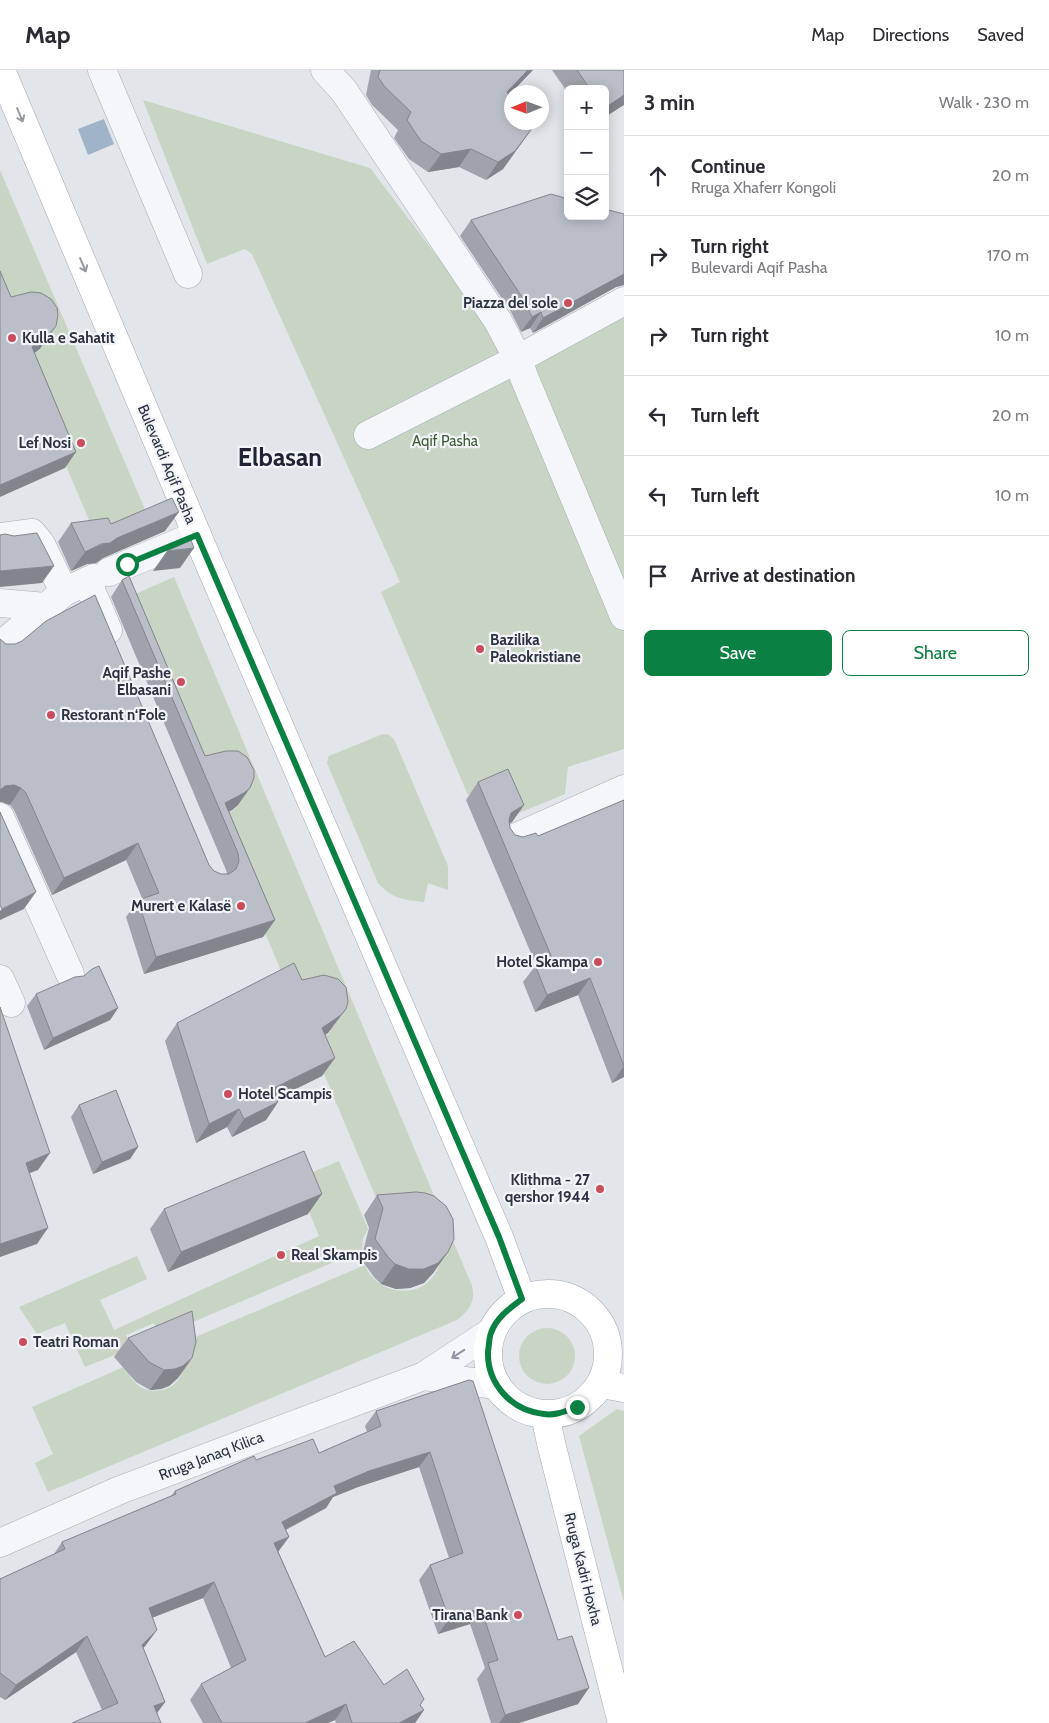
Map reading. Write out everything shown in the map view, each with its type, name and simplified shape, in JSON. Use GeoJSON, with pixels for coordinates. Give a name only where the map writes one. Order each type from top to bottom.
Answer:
{"type":"FeatureCollection","features":[{"type":"Feature","properties":{"kind":"main road","name":"Bulevardi Aqif Pasha"},"geometry":{"type":"LineString","coordinates":[[1,70],[197,535],[499,1237],[522,1299]]}},
{"type":"Feature","properties":{"kind":"main road"},"geometry":{"type":"LineString","coordinates":[[541,1294],[559,1295],[578,1301],[592,1313],[616,1348],[608,1366],[613,1386],[591,1397],[577,1407],[562,1413],[545,1415],[528,1411],[514,1404],[501,1392],[493,1378],[488,1360],[491,1332],[507,1310],[522,1299],[541,1294]]}},
{"type":"Feature","properties":{"kind":"main road","name":"Rruga Kadri Hoxha"},"geometry":{"type":"LineString","coordinates":[[545,1415],[622,1723]]}},
{"type":"Feature","properties":{"kind":"street"},"geometry":{"type":"LineString","coordinates":[[102,70],[188,274]]}},
{"type":"Feature","properties":{"kind":"street"},"geometry":{"type":"LineString","coordinates":[[325,70],[344,91],[498,321],[518,360],[624,616]]}},
{"type":"Feature","properties":{"kind":"street"},"geometry":{"type":"LineString","coordinates":[[368,435],[621,311]]}},
{"type":"Feature","properties":{"kind":"street"},"geometry":{"type":"LineString","coordinates":[[0,536],[32,533],[80,586],[119,654]]}},
{"type":"Feature","properties":{"kind":"street"},"geometry":{"type":"LineString","coordinates":[[0,603],[80,586],[197,535]]}},
{"type":"Feature","properties":{"kind":"street"},"geometry":{"type":"LineString","coordinates":[[0,646],[80,586]]}},
{"type":"Feature","properties":{"kind":"street"},"geometry":{"type":"LineString","coordinates":[[512,838],[624,789]]}},
{"type":"Feature","properties":{"kind":"street"},"geometry":{"type":"LineString","coordinates":[[0,817],[70,974]]}},
{"type":"Feature","properties":{"kind":"street"},"geometry":{"type":"LineString","coordinates":[[0,979],[11,1003]]}},
{"type":"Feature","properties":{"kind":"street"},"geometry":{"type":"LineString","coordinates":[[424,1376],[491,1332]]}},
{"type":"Feature","properties":{"kind":"street"},"geometry":{"type":"LineString","coordinates":[[424,1376],[496,1385]]}},
{"type":"Feature","properties":{"kind":"street","name":"Rruga Janaq Kilica"},"geometry":{"type":"LineString","coordinates":[[0,1543],[120,1490],[424,1376]]}},
{"type":"Feature","properties":{"kind":"green space","name":"Aqif Pasha"},"geometry":{"type":"Polygon","coordinates":[[[143,100],[370,168],[493,330],[513,370],[624,314],[624,749],[568,767],[565,794],[514,815],[497,781],[468,795],[381,592],[400,582],[252,254],[245,249],[207,264],[143,100]]]}},
{"type":"Feature","properties":{"kind":"green space"},"geometry":{"type":"Polygon","coordinates":[[[0,170],[149,519],[98,541],[21,360],[40,350],[47,340],[0,312],[0,170]]]}},
{"type":"Feature","properties":{"kind":"green space"},"geometry":{"type":"Polygon","coordinates":[[[174,577],[472,1286],[473,1296],[468,1309],[457,1320],[48,1492],[35,1463],[53,1454],[32,1407],[126,1366],[134,1382],[139,1386],[151,1391],[164,1390],[176,1383],[182,1372],[179,1344],[365,1265],[370,1274],[385,1287],[405,1291],[415,1289],[424,1285],[432,1278],[439,1266],[443,1253],[383,1214],[311,1043],[329,1034],[337,1020],[292,997],[217,819],[236,807],[243,795],[210,767],[124,599],[174,577]]]}},
{"type":"Feature","properties":{"kind":"green space"},"geometry":{"type":"Polygon","coordinates":[[[383,734],[389,735],[394,739],[448,866],[448,890],[428,883],[424,902],[394,896],[378,883],[327,763],[329,756],[383,734]]]}},
{"type":"Feature","properties":{"kind":"green space"},"geometry":{"type":"Polygon","coordinates":[[[339,1161],[368,1229],[363,1238],[362,1250],[160,1336],[154,1323],[126,1335],[132,1348],[85,1367],[65,1323],[37,1334],[19,1307],[137,1256],[147,1279],[100,1300],[114,1330],[319,1236],[296,1179],[339,1161]]]}},
{"type":"Feature","properties":{"kind":"green space"},"geometry":{"type":"Polygon","coordinates":[[[547,1328],[562,1333],[570,1341],[575,1356],[570,1371],[562,1379],[547,1384],[532,1379],[524,1371],[519,1356],[524,1341],[532,1333],[547,1328]]]}},
{"type":"Feature","properties":{"kind":"green space"},"geometry":{"type":"Polygon","coordinates":[[[617,1409],[624,1411],[624,1602],[579,1436],[617,1409]]]}},
{"type":"Feature","properties":{"kind":"water"},"geometry":{"type":"Polygon","coordinates":[[[104,119],[114,144],[88,155],[78,129],[104,119]]]}},
{"type":"Feature","properties":{"kind":"building"},"geometry":{"type":"Polygon","coordinates":[[[380,70],[528,70],[514,85],[504,85],[504,130],[531,130],[515,151],[498,162],[471,149],[441,154],[421,141],[407,120],[411,112],[385,87],[378,77],[380,70]]]}},
{"type":"Feature","properties":{"kind":"building"},"geometry":{"type":"Polygon","coordinates":[[[577,70],[624,70],[624,95],[609,105],[609,85],[587,85],[577,70]]]}},
{"type":"Feature","properties":{"kind":"building"},"geometry":{"type":"Polygon","coordinates":[[[551,194],[564,198],[564,220],[609,220],[609,210],[624,214],[624,274],[543,318],[541,312],[532,317],[522,297],[471,220],[551,194]]]}},
{"type":"Feature","properties":{"kind":"building"},"geometry":{"type":"Polygon","coordinates":[[[0,271],[11,297],[31,292],[41,293],[51,299],[57,308],[56,326],[32,347],[76,452],[0,485],[0,271]]]}},
{"type":"Feature","properties":{"kind":"building"},"geometry":{"type":"Polygon","coordinates":[[[172,498],[179,512],[117,538],[110,543],[101,544],[85,552],[71,523],[108,518],[111,524],[172,498]]]}},
{"type":"Feature","properties":{"kind":"building"},"geometry":{"type":"Polygon","coordinates":[[[37,533],[54,566],[0,571],[0,535],[14,536],[37,533]]]}},
{"type":"Feature","properties":{"kind":"building"},"geometry":{"type":"Polygon","coordinates":[[[191,540],[194,548],[167,551],[191,540]]]}},
{"type":"Feature","properties":{"kind":"building"},"geometry":{"type":"Polygon","coordinates":[[[129,576],[205,756],[226,751],[238,751],[247,757],[254,770],[254,778],[250,788],[225,803],[275,920],[156,957],[138,900],[159,893],[138,843],[64,878],[26,793],[14,785],[5,786],[0,790],[0,639],[6,644],[15,644],[22,641],[46,621],[95,595],[209,865],[214,871],[221,874],[229,874],[236,869],[239,861],[238,853],[122,580],[129,576]]]}},
{"type":"Feature","properties":{"kind":"building"},"geometry":{"type":"Polygon","coordinates":[[[508,769],[524,805],[511,813],[509,820],[510,828],[515,835],[523,837],[536,833],[538,836],[624,800],[624,1066],[590,978],[547,995],[535,965],[552,958],[478,782],[508,769]]]}},
{"type":"Feature","properties":{"kind":"building"},"geometry":{"type":"Polygon","coordinates":[[[0,812],[36,892],[2,909],[0,905],[0,812]]]}},
{"type":"Feature","properties":{"kind":"building"},"geometry":{"type":"Polygon","coordinates":[[[294,963],[302,980],[324,975],[338,979],[346,987],[348,1002],[346,1009],[341,1015],[322,1028],[335,1058],[272,1089],[278,1102],[244,1119],[239,1109],[209,1124],[177,1023],[294,963]]]}},
{"type":"Feature","properties":{"kind":"building"},"geometry":{"type":"Polygon","coordinates":[[[99,966],[118,1008],[53,1038],[36,994],[75,977],[84,976],[99,966]]]}},
{"type":"Feature","properties":{"kind":"building"},"geometry":{"type":"Polygon","coordinates":[[[0,1007],[50,1153],[26,1163],[48,1228],[0,1244],[0,1007]]]}},
{"type":"Feature","properties":{"kind":"building"},"geometry":{"type":"Polygon","coordinates":[[[116,1090],[138,1147],[102,1162],[79,1105],[116,1090]]]}},
{"type":"Feature","properties":{"kind":"building"},"geometry":{"type":"Polygon","coordinates":[[[304,1151],[322,1194],[181,1252],[164,1209],[304,1151]]]}},
{"type":"Feature","properties":{"kind":"building"},"geometry":{"type":"Polygon","coordinates":[[[416,1192],[434,1196],[446,1206],[453,1219],[454,1239],[448,1252],[438,1263],[424,1269],[409,1269],[395,1264],[375,1239],[383,1208],[377,1195],[416,1192]]]}},
{"type":"Feature","properties":{"kind":"building"},"geometry":{"type":"Polygon","coordinates":[[[192,1311],[196,1342],[192,1358],[183,1366],[164,1370],[149,1362],[128,1338],[192,1311]]]}},
{"type":"Feature","properties":{"kind":"building"},"geometry":{"type":"Polygon","coordinates":[[[469,1380],[473,1381],[558,1640],[572,1636],[589,1688],[505,1715],[488,1663],[498,1660],[481,1608],[449,1619],[430,1565],[463,1553],[430,1452],[369,1471],[334,1486],[337,1493],[282,1522],[289,1537],[274,1543],[325,1657],[354,1641],[384,1685],[407,1669],[424,1699],[420,1705],[424,1710],[399,1723],[352,1723],[346,1704],[305,1723],[222,1723],[201,1684],[246,1660],[214,1582],[149,1608],[157,1630],[142,1645],[165,1702],[154,1706],[161,1723],[72,1723],[118,1703],[87,1636],[16,1685],[0,1673],[0,1579],[65,1549],[62,1542],[176,1494],[175,1491],[254,1456],[256,1460],[313,1439],[319,1453],[381,1426],[376,1411],[469,1380]]]}},
{"type":"Feature","properties":{"kind":"place","name":"Piazza del sole"},"geometry":{"type":"Point","coordinates":[568,303]}},
{"type":"Feature","properties":{"kind":"place","name":"Kulla e Sahatit"},"geometry":{"type":"Point","coordinates":[12,338]}},
{"type":"Feature","properties":{"kind":"place","name":"Lef Nosi"},"geometry":{"type":"Point","coordinates":[81,443]}},
{"type":"Feature","properties":{"kind":"place","name":"Bazilika Paleokristiane"},"geometry":{"type":"Point","coordinates":[480,649]}},
{"type":"Feature","properties":{"kind":"place","name":"Aqif Pashe Elbasani"},"geometry":{"type":"Point","coordinates":[181,682]}},
{"type":"Feature","properties":{"kind":"place","name":"Restorant n‘Fole"},"geometry":{"type":"Point","coordinates":[51,715]}},
{"type":"Feature","properties":{"kind":"place","name":"Murert e Kalasë"},"geometry":{"type":"Point","coordinates":[241,906]}},
{"type":"Feature","properties":{"kind":"place","name":"Hotel Skampa"},"geometry":{"type":"Point","coordinates":[598,962]}},
{"type":"Feature","properties":{"kind":"place","name":"Hotel Scampis"},"geometry":{"type":"Point","coordinates":[228,1094]}},
{"type":"Feature","properties":{"kind":"place","name":"Klithma - 27 qershor 1944"},"geometry":{"type":"Point","coordinates":[600,1189]}},
{"type":"Feature","properties":{"kind":"place","name":"Real Skampis"},"geometry":{"type":"Point","coordinates":[281,1255]}},
{"type":"Feature","properties":{"kind":"place","name":"Teatri Roman"},"geometry":{"type":"Point","coordinates":[23,1342]}},
{"type":"Feature","properties":{"kind":"place","name":"Tirana Bank"},"geometry":{"type":"Point","coordinates":[518,1615]}},
{"type":"Feature","properties":{"kind":"district","name":"Elbasan"},"geometry":{"type":"Point","coordinates":[280,457]}},
{"type":"Feature","properties":{"kind":"route"},"geometry":{"type":"LineString","coordinates":[[127,564],[197,535],[499,1237],[522,1299],[507,1310],[491,1332],[488,1360],[493,1378],[501,1392],[514,1404],[528,1411],[545,1415],[562,1413],[577,1407]]}}]}
